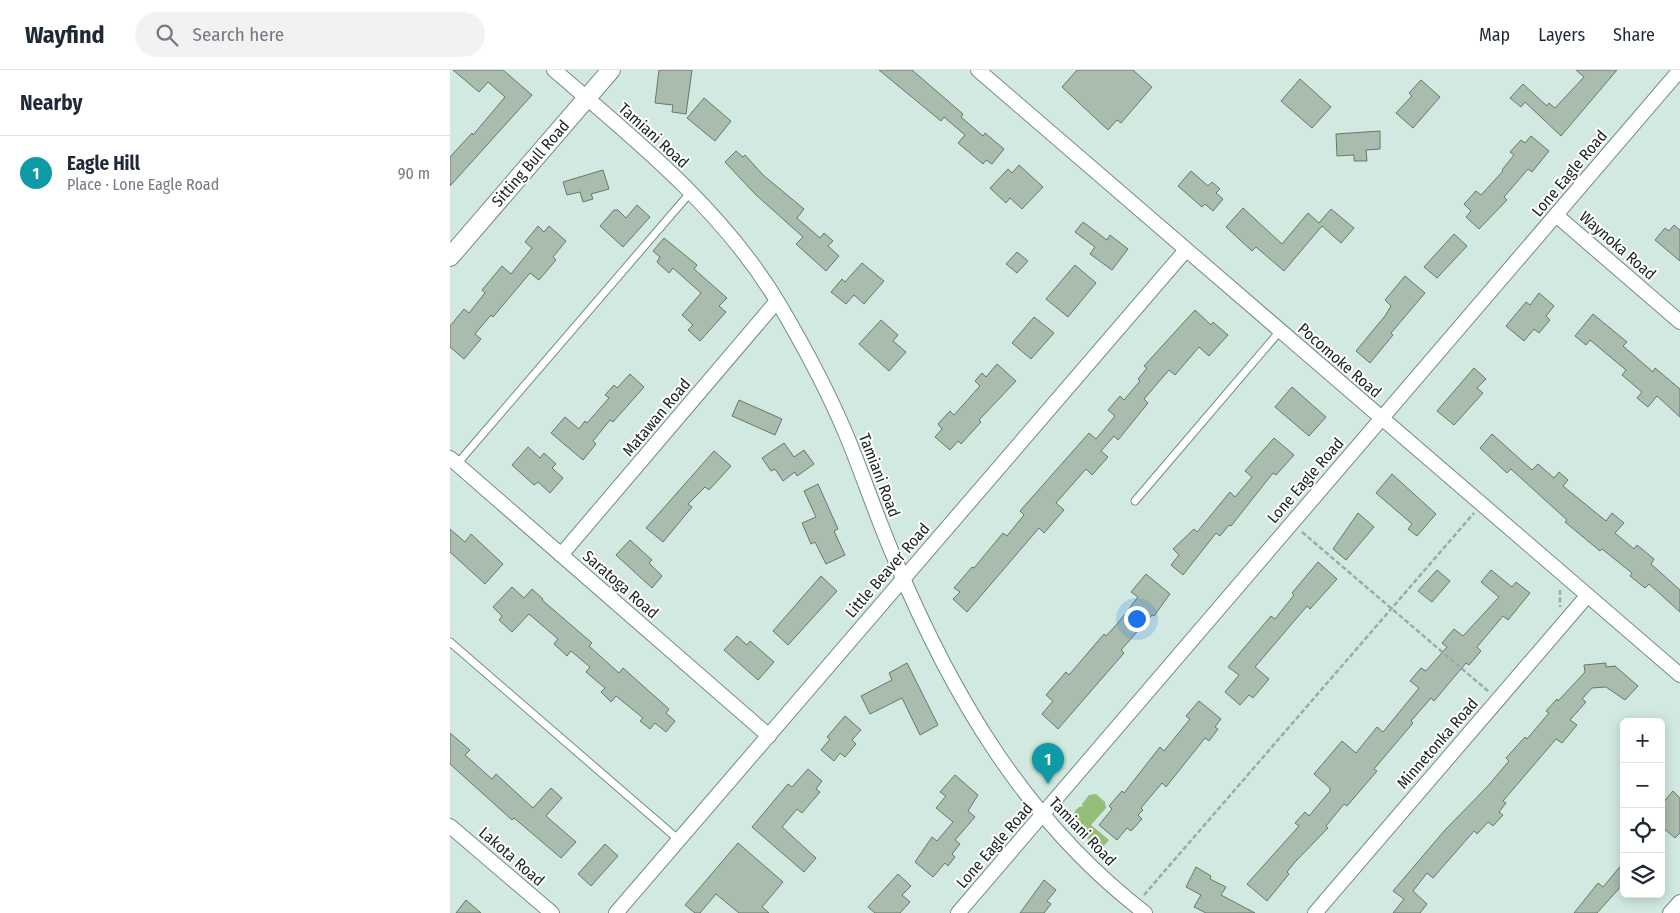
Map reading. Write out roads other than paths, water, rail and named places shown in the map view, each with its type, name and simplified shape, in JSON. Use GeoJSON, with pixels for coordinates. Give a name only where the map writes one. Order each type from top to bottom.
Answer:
{"type":"FeatureCollection","features":[{"type":"Feature","properties":{"kind":"street","name":"Tamiani Road"},"geometry":{"type":"LineString","coordinates":[[554,70],[587,98],[721,224],[777,301],[825,388],[903,578],[955,684],[981,730],[1021,790],[1042,816],[1083,860],[1138,910]]}},
{"type":"Feature","properties":{"kind":"street","name":"Sitting Bull Road"},"geometry":{"type":"LineString","coordinates":[[450,257],[611,70]]}},
{"type":"Feature","properties":{"kind":"street","name":"Pocomoke Road"},"geometry":{"type":"LineString","coordinates":[[978,70],[1680,675]]}},
{"type":"Feature","properties":{"kind":"street","name":"Lone Eagle Road"},"geometry":{"type":"LineString","coordinates":[[958,913],[1680,70]]}},
{"type":"Feature","properties":{"kind":"street","name":"Waynoka Road"},"geometry":{"type":"LineString","coordinates":[[1556,215],[1680,322]]}},
{"type":"Feature","properties":{"kind":"street","name":"Little Beaver Road"},"geometry":{"type":"LineString","coordinates":[[616,913],[1186,250]]}},
{"type":"Feature","properties":{"kind":"street","name":"Matawan Road"},"geometry":{"type":"LineString","coordinates":[[561,555],[777,301]]}},
{"type":"Feature","properties":{"kind":"street","name":"Saratoga Road"},"geometry":{"type":"LineString","coordinates":[[454,461],[769,736]]}},
{"type":"Feature","properties":{"kind":"street","name":"Minnetonka Road"},"geometry":{"type":"LineString","coordinates":[[1315,913],[1587,596]]}},
{"type":"Feature","properties":{"kind":"street","name":"Lakota Road"},"geometry":{"type":"LineString","coordinates":[[450,826],[552,913]]}},
{"type":"Feature","properties":{"kind":"street"},"geometry":{"type":"LineString","coordinates":[[1670,913],[1680,902]]}},
{"type":"Feature","properties":{"kind":"lane"},"geometry":{"type":"LineString","coordinates":[[454,461],[690,193]]}},
{"type":"Feature","properties":{"kind":"lane"},"geometry":{"type":"LineString","coordinates":[[1135,501],[1280,331]]}},
{"type":"Feature","properties":{"kind":"lane"},"geometry":{"type":"LineString","coordinates":[[450,642],[679,840]]}},
{"type":"Feature","properties":{"kind":"place","name":"Eagle Hill"},"geometry":{"type":"Point","coordinates":[1048,784]}}]}
